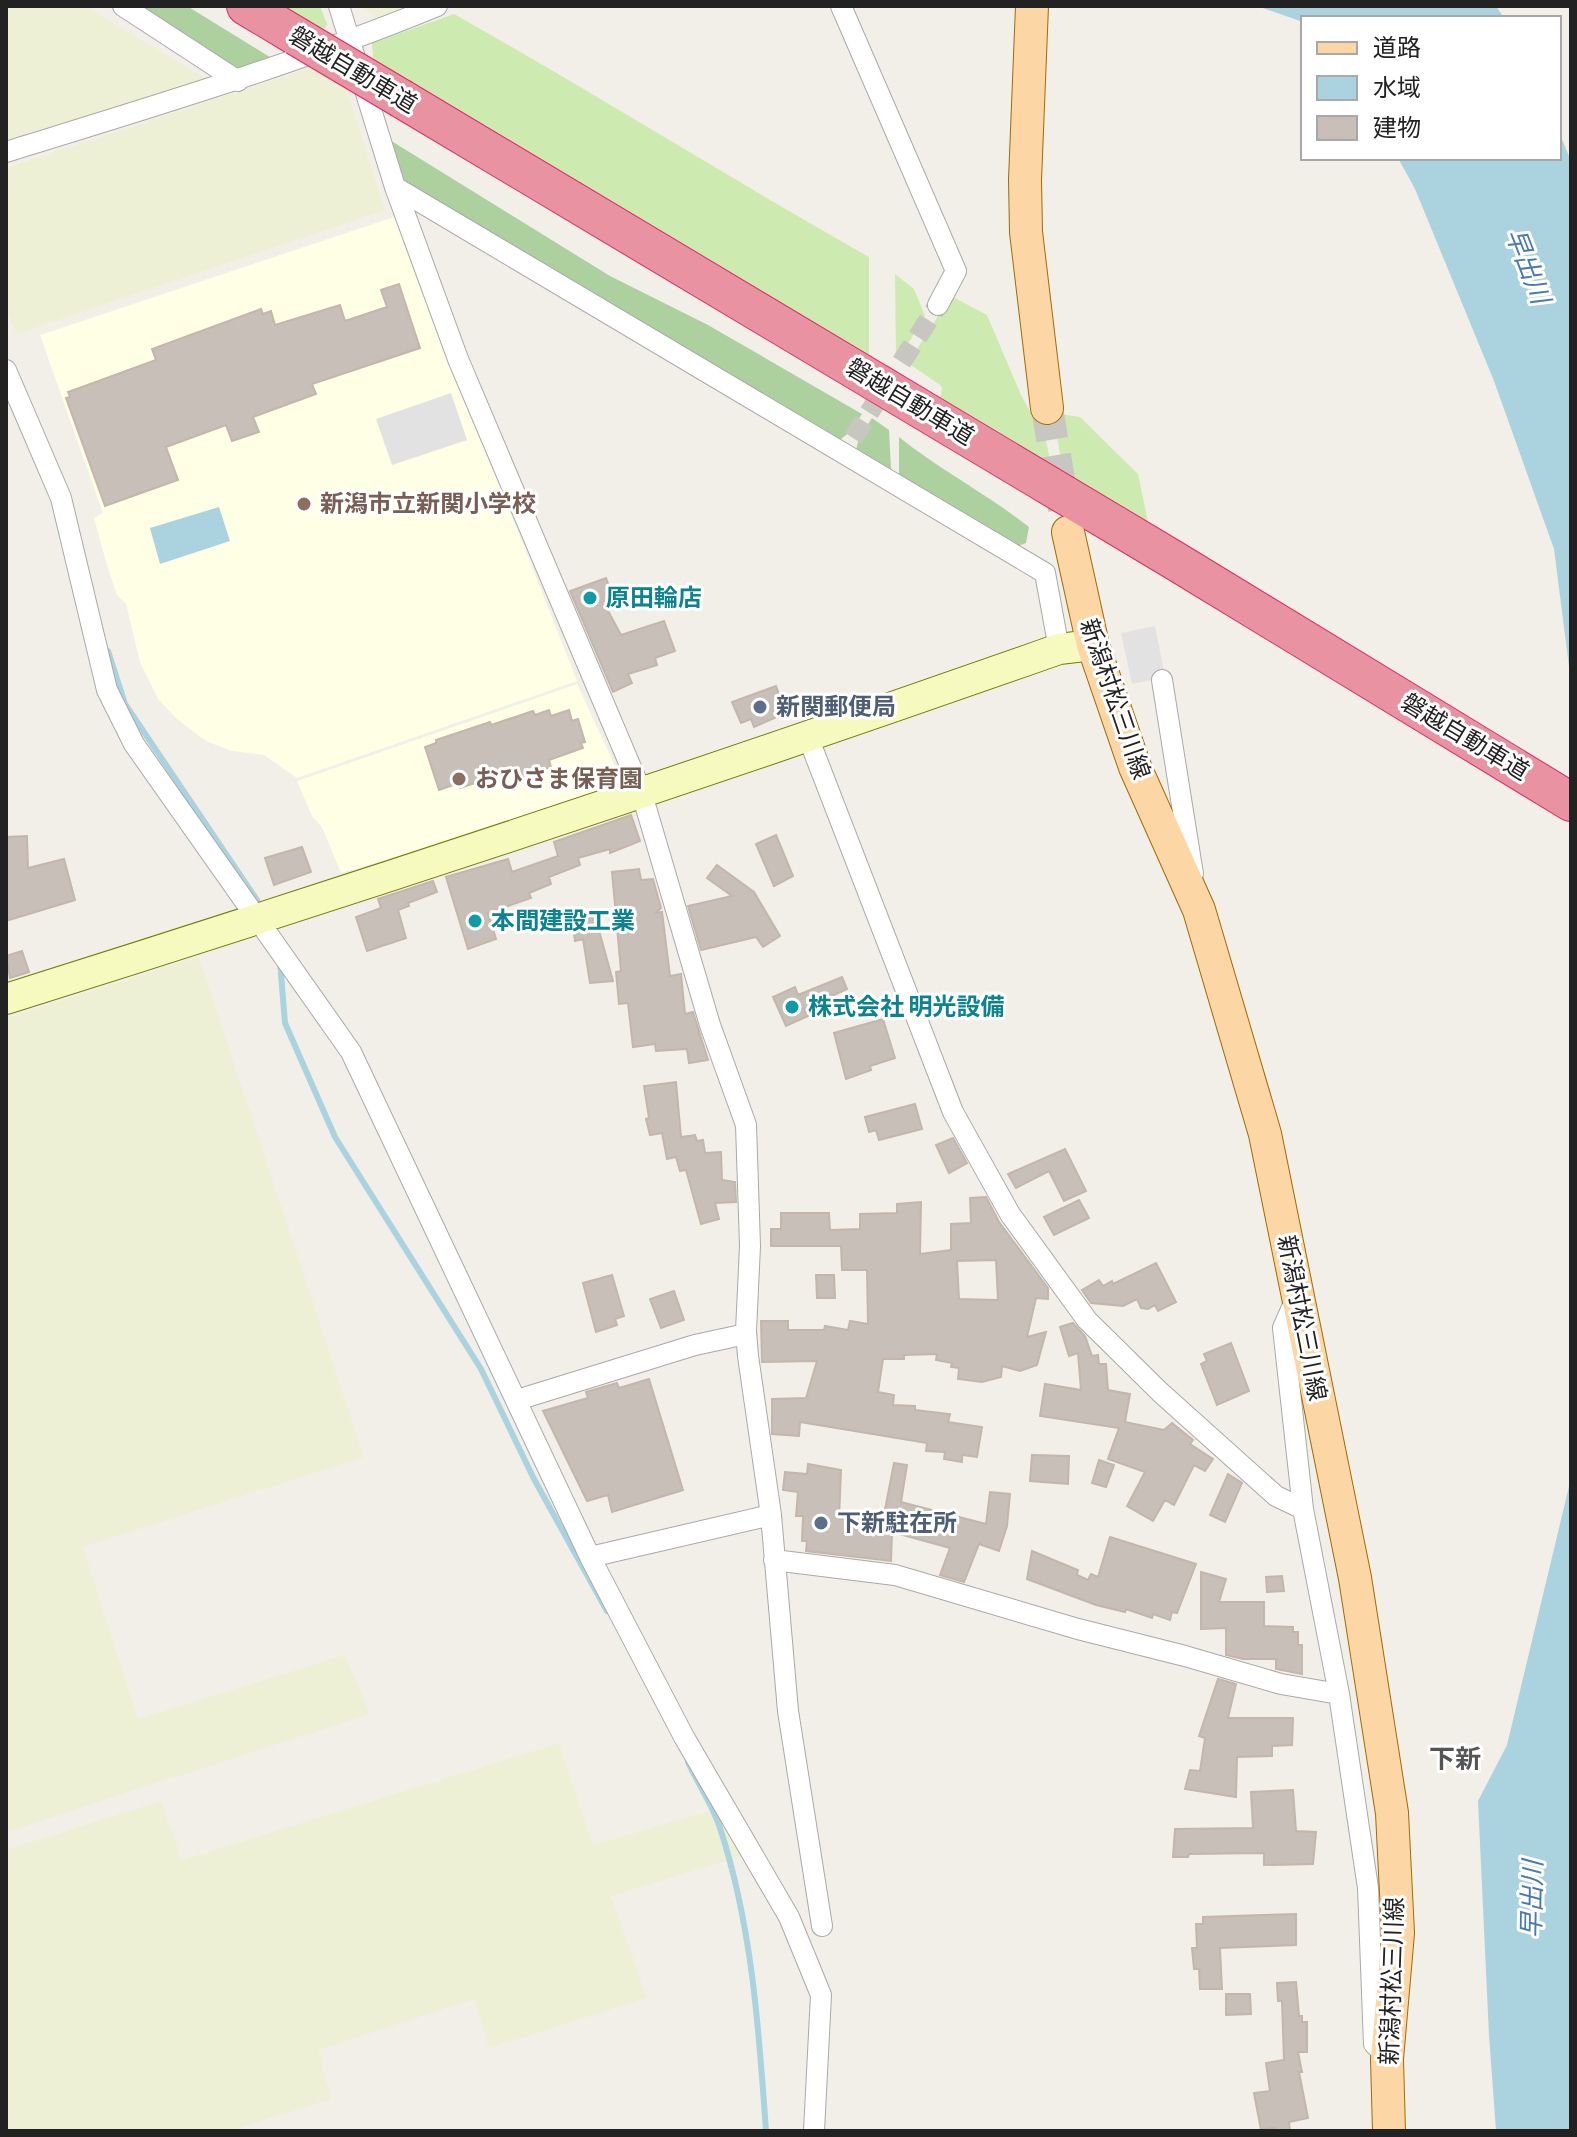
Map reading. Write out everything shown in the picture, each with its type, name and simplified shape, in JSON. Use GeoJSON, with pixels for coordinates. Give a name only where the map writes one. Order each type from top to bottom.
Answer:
{"type":"FeatureCollection","features":[{"type":"Feature","properties":{"kind":"highway","name":"磐越自動車道"},"geometry":{"type":"LineString","coordinates":[[246,6],[1172,559],[1571,802]]}},
{"type":"Feature","properties":{"kind":"main road"},"geometry":{"type":"LineString","coordinates":[[1032,6],[1026,232],[1047,408]]}},
{"type":"Feature","properties":{"kind":"main road","name":"新潟村松三川線"},"geometry":{"type":"LineString","coordinates":[[1068,532],[1093,645],[1135,767],[1199,910],[1265,1134],[1355,1578],[1392,1813],[1398,1933],[1387,2059],[1389,2131]]}},
{"type":"Feature","properties":{"kind":"street"},"geometry":{"type":"LineString","coordinates":[[123,6],[238,81]]}},
{"type":"Feature","properties":{"kind":"street"},"geometry":{"type":"LineString","coordinates":[[339,6],[395,187],[458,359],[641,791],[710,1025],[746,1125],[750,1246],[746,1334],[771,1515],[788,1711],[822,1926]]}},
{"type":"Feature","properties":{"kind":"street"},"geometry":{"type":"LineString","coordinates":[[6,152],[238,81],[350,42],[437,6]]}},
{"type":"Feature","properties":{"kind":"street"},"geometry":{"type":"LineString","coordinates":[[841,6],[956,271],[938,305]]}},
{"type":"Feature","properties":{"kind":"street"},"geometry":{"type":"LineString","coordinates":[[395,187],[849,446],[1045,573],[1059,649]]}},
{"type":"Feature","properties":{"kind":"street"},"geometry":{"type":"LineString","coordinates":[[6,370],[61,498],[107,690],[134,744],[351,1052],[590,1557],[684,1737],[789,1917],[821,1995],[814,2131]]}},
{"type":"Feature","properties":{"kind":"street"},"geometry":{"type":"LineString","coordinates":[[6,999],[257,920],[808,737],[1059,649],[1093,645]]}},
{"type":"Feature","properties":{"kind":"street"},"geometry":{"type":"LineString","coordinates":[[1162,680],[1199,910]]}},
{"type":"Feature","properties":{"kind":"street"},"geometry":{"type":"LineString","coordinates":[[808,737],[953,1112],[1010,1214],[1087,1320],[1160,1392],[1276,1496],[1303,1509]]}},
{"type":"Feature","properties":{"kind":"street"},"geometry":{"type":"LineString","coordinates":[[1297,1296],[1283,1328],[1303,1509],[1339,1694],[1368,1888],[1374,2044],[1387,2059]]}},
{"type":"Feature","properties":{"kind":"street"},"geometry":{"type":"LineString","coordinates":[[517,1400],[695,1345],[746,1334]]}},
{"type":"Feature","properties":{"kind":"street"},"geometry":{"type":"LineString","coordinates":[[590,1557],[771,1515]]}},
{"type":"Feature","properties":{"kind":"street"},"geometry":{"type":"LineString","coordinates":[[774,1560],[895,1575],[1281,1684],[1339,1694]]}},
{"type":"Feature","properties":{"kind":"shaded area"},"geometry":{"type":"Polygon","coordinates":[[[6,6],[86,6],[209,81],[6,146],[6,6]]]}},
{"type":"Feature","properties":{"kind":"shaded area"},"geometry":{"type":"Polygon","coordinates":[[[359,6],[411,6],[381,19],[359,6]]]}},
{"type":"Feature","properties":{"kind":"shaded area"},"geometry":{"type":"Polygon","coordinates":[[[316,66],[346,88],[385,210],[17,334],[6,311],[6,168],[316,66]]]}},
{"type":"Feature","properties":{"kind":"shaded area","name":"新潟市立新関小学校"},"geometry":{"type":"Polygon","coordinates":[[[394,217],[450,369],[577,681],[297,778],[264,755],[232,751],[206,741],[177,719],[158,699],[140,662],[126,604],[117,595],[106,562],[94,518],[103,513],[40,335],[394,217]]]}},
{"type":"Feature","properties":{"kind":"shaded area"},"geometry":{"type":"Polygon","coordinates":[[[451,393],[467,440],[392,465],[376,419],[451,393]]]}},
{"type":"Feature","properties":{"kind":"shaded area"},"geometry":{"type":"Polygon","coordinates":[[[1155,626],[1165,677],[1132,684],[1121,633],[1155,626]]]}},
{"type":"Feature","properties":{"kind":"shaded area","name":"おひさま保育園"},"geometry":{"type":"Polygon","coordinates":[[[577,684],[617,770],[615,783],[610,790],[341,873],[322,827],[312,816],[297,781],[577,684]]]}},
{"type":"Feature","properties":{"kind":"shaded area"},"geometry":{"type":"Polygon","coordinates":[[[199,957],[364,1457],[83,1547],[138,1719],[345,1655],[370,1714],[6,1832],[6,1018],[199,957]]]}},
{"type":"Feature","properties":{"kind":"shaded area"},"geometry":{"type":"Polygon","coordinates":[[[559,1743],[593,1845],[719,1808],[745,1855],[611,1896],[647,1998],[489,2048],[474,1999],[319,2050],[331,2099],[230,2131],[6,2131],[6,1850],[161,1801],[182,1860],[559,1743]]]}},
{"type":"Feature","properties":{"kind":"green space"},"geometry":{"type":"Polygon","coordinates":[[[135,6],[187,6],[278,62],[238,76],[135,6]]]}},
{"type":"Feature","properties":{"kind":"green space"},"geometry":{"type":"Polygon","coordinates":[[[263,6],[320,6],[327,24],[319,40],[263,6]]]}},
{"type":"Feature","properties":{"kind":"green space"},"geometry":{"type":"Polygon","coordinates":[[[454,14],[869,257],[869,360],[374,68],[372,43],[454,14]]]}},
{"type":"Feature","properties":{"kind":"green space"},"geometry":{"type":"Polygon","coordinates":[[[385,137],[610,276],[708,325],[862,414],[850,432],[837,442],[399,182],[385,137]]]}},
{"type":"Feature","properties":{"kind":"green space"},"geometry":{"type":"Polygon","coordinates":[[[895,274],[914,289],[925,316],[900,357],[896,355],[895,274]]]}},
{"type":"Feature","properties":{"kind":"green space"},"geometry":{"type":"Polygon","coordinates":[[[951,296],[987,315],[1021,395],[1046,440],[1054,481],[940,401],[940,385],[908,363],[951,296]]]}},
{"type":"Feature","properties":{"kind":"green space"},"geometry":{"type":"Polygon","coordinates":[[[1053,413],[1080,417],[1138,474],[1152,541],[1065,483],[1053,413]]]}},
{"type":"Feature","properties":{"kind":"green space"},"geometry":{"type":"Polygon","coordinates":[[[872,418],[889,430],[891,469],[882,469],[855,454],[859,438],[872,418]]]}},
{"type":"Feature","properties":{"kind":"green space"},"geometry":{"type":"Polygon","coordinates":[[[899,437],[1029,527],[1026,543],[1013,548],[899,478],[899,437]]]}},
{"type":"Feature","properties":{"kind":"water"},"geometry":{"type":"Polygon","coordinates":[[[1257,6],[1496,6],[1503,16],[1301,16],[1301,21],[1257,6]]]}},
{"type":"Feature","properties":{"kind":"water","name":"早出川"},"geometry":{"type":"Polygon","coordinates":[[[1561,137],[1571,161],[1571,682],[1554,549],[1494,381],[1415,189],[1399,160],[1561,160],[1561,137]]]}},
{"type":"Feature","properties":{"kind":"water"},"geometry":{"type":"Polygon","coordinates":[[[219,507],[230,541],[160,564],[150,528],[219,507]]]}},
{"type":"Feature","properties":{"kind":"water","name":"早出川"},"geometry":{"type":"Polygon","coordinates":[[[1571,1478],[1571,2131],[1496,2131],[1478,1801],[1507,1745],[1571,1478]]]}},
{"type":"Feature","properties":{"kind":"building"},"geometry":{"type":"Polygon","coordinates":[[[399,284],[420,348],[312,384],[316,394],[253,417],[259,432],[232,441],[226,425],[166,447],[178,480],[105,506],[66,398],[70,397],[68,392],[156,360],[152,349],[261,309],[263,314],[271,311],[275,325],[340,305],[345,321],[387,307],[381,290],[399,284]]]}},
{"type":"Feature","properties":{"kind":"building"},"geometry":{"type":"Polygon","coordinates":[[[606,578],[616,604],[606,607],[621,635],[664,621],[675,651],[655,658],[657,665],[628,674],[632,683],[613,692],[570,591],[606,578]]]}},
{"type":"Feature","properties":{"kind":"building"},"geometry":{"type":"Polygon","coordinates":[[[776,686],[786,713],[754,727],[751,719],[741,723],[732,702],[776,686]]]}},
{"type":"Feature","properties":{"kind":"building"},"geometry":{"type":"Polygon","coordinates":[[[549,710],[551,716],[569,710],[572,721],[578,719],[585,742],[581,743],[583,748],[549,760],[551,767],[515,779],[512,771],[460,788],[459,783],[439,790],[425,747],[436,743],[436,740],[490,722],[491,725],[533,711],[535,715],[549,710]]]}},
{"type":"Feature","properties":{"kind":"building"},"geometry":{"type":"Polygon","coordinates":[[[631,815],[640,841],[610,853],[610,849],[578,858],[580,865],[549,877],[551,884],[529,893],[531,898],[488,913],[496,939],[468,949],[446,877],[508,859],[512,872],[558,856],[554,842],[631,815]]]}},
{"type":"Feature","properties":{"kind":"building"},"geometry":{"type":"Polygon","coordinates":[[[776,835],[793,876],[774,886],[756,844],[776,835]]]}},
{"type":"Feature","properties":{"kind":"building"},"geometry":{"type":"Polygon","coordinates":[[[27,836],[28,868],[64,859],[75,900],[6,921],[6,837],[27,836]]]}},
{"type":"Feature","properties":{"kind":"building"},"geometry":{"type":"Polygon","coordinates":[[[302,847],[311,872],[274,885],[265,858],[302,847]]]}},
{"type":"Feature","properties":{"kind":"building"},"geometry":{"type":"Polygon","coordinates":[[[717,865],[754,892],[780,936],[763,947],[756,937],[701,950],[688,906],[732,896],[707,878],[717,865]]]}},
{"type":"Feature","properties":{"kind":"building"},"geometry":{"type":"Polygon","coordinates":[[[639,869],[641,880],[653,879],[661,908],[656,913],[662,912],[670,976],[681,974],[685,1014],[693,1012],[708,1060],[689,1063],[687,1049],[656,1051],[655,1044],[633,1047],[628,1003],[619,1004],[616,972],[621,971],[612,872],[639,869]]]}},
{"type":"Feature","properties":{"kind":"building"},"geometry":{"type":"Polygon","coordinates":[[[433,881],[437,892],[398,910],[406,938],[367,951],[356,917],[381,908],[378,899],[433,881]]]}},
{"type":"Feature","properties":{"kind":"building"},"geometry":{"type":"Polygon","coordinates":[[[595,916],[613,981],[590,983],[583,939],[575,941],[572,921],[595,916]]]}},
{"type":"Feature","properties":{"kind":"building"},"geometry":{"type":"Polygon","coordinates":[[[22,951],[29,972],[10,978],[6,956],[22,951]]]}},
{"type":"Feature","properties":{"kind":"building","name":"株式会社 明光設備"},"geometry":{"type":"Polygon","coordinates":[[[842,977],[847,989],[804,1009],[808,1016],[786,1026],[773,997],[795,987],[798,995],[842,977]]]}},
{"type":"Feature","properties":{"kind":"building"},"geometry":{"type":"Polygon","coordinates":[[[883,1019],[895,1058],[870,1066],[871,1070],[846,1079],[834,1033],[883,1019]]]}},
{"type":"Feature","properties":{"kind":"building"},"geometry":{"type":"Polygon","coordinates":[[[676,1082],[681,1137],[695,1135],[697,1141],[703,1140],[705,1153],[721,1152],[722,1180],[735,1182],[736,1202],[715,1203],[719,1219],[701,1224],[686,1170],[680,1171],[676,1157],[667,1159],[662,1133],[650,1135],[646,1119],[649,1118],[644,1086],[676,1082]]]}},
{"type":"Feature","properties":{"kind":"building"},"geometry":{"type":"Polygon","coordinates":[[[915,1104],[922,1129],[879,1140],[876,1130],[869,1132],[865,1117],[915,1104]]]}},
{"type":"Feature","properties":{"kind":"building"},"geometry":{"type":"Polygon","coordinates":[[[953,1138],[967,1163],[949,1173],[936,1145],[953,1138]]]}},
{"type":"Feature","properties":{"kind":"building"},"geometry":{"type":"Polygon","coordinates":[[[1065,1149],[1086,1191],[1064,1201],[1049,1171],[1016,1188],[1008,1174],[1065,1149]]]}},
{"type":"Feature","properties":{"kind":"building"},"geometry":{"type":"Polygon","coordinates":[[[986,1197],[999,1222],[1048,1288],[1048,1299],[1036,1298],[1027,1337],[1046,1332],[1037,1365],[1020,1371],[1002,1366],[1001,1377],[982,1382],[958,1379],[959,1368],[951,1367],[952,1363],[936,1360],[937,1354],[904,1355],[904,1359],[883,1359],[878,1392],[894,1395],[893,1405],[915,1406],[915,1410],[950,1414],[948,1422],[982,1427],[977,1457],[962,1455],[962,1462],[944,1459],[945,1452],[926,1451],[927,1443],[800,1422],[799,1436],[772,1434],[772,1399],[806,1398],[817,1361],[762,1362],[761,1321],[788,1321],[788,1330],[824,1330],[825,1326],[848,1330],[850,1321],[868,1324],[867,1270],[842,1270],[841,1246],[771,1246],[771,1229],[781,1229],[781,1213],[829,1213],[830,1230],[860,1229],[860,1214],[897,1213],[897,1204],[921,1202],[920,1254],[951,1250],[951,1224],[971,1223],[970,1198],[986,1197]],[[996,1260],[957,1261],[959,1299],[998,1300],[996,1260]]]}},
{"type":"Feature","properties":{"kind":"building"},"geometry":{"type":"Polygon","coordinates":[[[1079,1200],[1089,1218],[1054,1235],[1044,1217],[1079,1200]]]}},
{"type":"Feature","properties":{"kind":"building"},"geometry":{"type":"Polygon","coordinates":[[[1156,1263],[1176,1302],[1158,1311],[1155,1305],[1148,1309],[1141,1308],[1137,1299],[1123,1306],[1091,1303],[1082,1290],[1099,1280],[1103,1286],[1112,1281],[1113,1284],[1156,1263]]]}},
{"type":"Feature","properties":{"kind":"building"},"geometry":{"type":"Polygon","coordinates":[[[612,1275],[624,1316],[615,1319],[617,1325],[596,1332],[583,1283],[612,1275]]]}},
{"type":"Feature","properties":{"kind":"building"},"geometry":{"type":"Polygon","coordinates":[[[816,1275],[834,1275],[835,1298],[817,1298],[816,1275]]]}},
{"type":"Feature","properties":{"kind":"building"},"geometry":{"type":"Polygon","coordinates":[[[674,1291],[684,1320],[661,1328],[650,1299],[674,1291]]]}},
{"type":"Feature","properties":{"kind":"building"},"geometry":{"type":"Polygon","coordinates":[[[1073,1323],[1085,1336],[1092,1356],[1098,1355],[1099,1364],[1106,1364],[1108,1390],[1130,1394],[1125,1422],[1164,1430],[1172,1423],[1193,1440],[1190,1444],[1213,1459],[1205,1471],[1194,1465],[1174,1505],[1165,1500],[1153,1521],[1127,1506],[1145,1472],[1108,1459],[1119,1428],[1040,1416],[1045,1384],[1081,1390],[1078,1353],[1069,1356],[1060,1327],[1073,1323]]]}},
{"type":"Feature","properties":{"kind":"building"},"geometry":{"type":"Polygon","coordinates":[[[1231,1343],[1249,1391],[1217,1405],[1201,1364],[1207,1361],[1204,1354],[1231,1343]]]}},
{"type":"Feature","properties":{"kind":"building"},"geometry":{"type":"Polygon","coordinates":[[[649,1379],[683,1490],[612,1512],[608,1495],[587,1501],[543,1411],[588,1398],[586,1392],[617,1383],[619,1388],[649,1379]]]}},
{"type":"Feature","properties":{"kind":"building"},"geometry":{"type":"Polygon","coordinates":[[[1032,1455],[1069,1456],[1068,1484],[1030,1481],[1032,1455]]]}},
{"type":"Feature","properties":{"kind":"building"},"geometry":{"type":"Polygon","coordinates":[[[1099,1460],[1114,1465],[1106,1487],[1092,1483],[1099,1460]]]}},
{"type":"Feature","properties":{"kind":"building"},"geometry":{"type":"Polygon","coordinates":[[[894,1463],[907,1465],[901,1502],[986,1524],[990,1492],[1010,1494],[1007,1526],[999,1551],[979,1544],[964,1582],[940,1575],[950,1548],[892,1532],[891,1561],[806,1551],[807,1541],[802,1541],[803,1516],[796,1516],[798,1492],[783,1490],[785,1472],[807,1474],[808,1464],[841,1470],[839,1519],[883,1520],[894,1463]]]}},
{"type":"Feature","properties":{"kind":"building"},"geometry":{"type":"Polygon","coordinates":[[[1228,1474],[1242,1483],[1225,1522],[1210,1515],[1228,1474]]]}},
{"type":"Feature","properties":{"kind":"building"},"geometry":{"type":"Polygon","coordinates":[[[1110,1537],[1196,1564],[1177,1613],[1172,1612],[1170,1620],[1153,1614],[1152,1618],[1126,1609],[1125,1612],[1096,1605],[1027,1579],[1032,1551],[1078,1570],[1077,1575],[1088,1580],[1091,1574],[1098,1577],[1110,1537]]]}},
{"type":"Feature","properties":{"kind":"building"},"geometry":{"type":"Polygon","coordinates":[[[1201,1572],[1226,1579],[1219,1602],[1264,1602],[1264,1626],[1293,1627],[1293,1632],[1298,1632],[1298,1645],[1302,1645],[1302,1674],[1276,1669],[1276,1659],[1243,1659],[1226,1655],[1226,1628],[1201,1629],[1201,1572]]]}},
{"type":"Feature","properties":{"kind":"building"},"geometry":{"type":"Polygon","coordinates":[[[1282,1576],[1284,1591],[1267,1592],[1266,1577],[1282,1576]]]}},
{"type":"Feature","properties":{"kind":"building"},"geometry":{"type":"Polygon","coordinates":[[[1218,1679],[1236,1684],[1228,1718],[1293,1718],[1292,1745],[1272,1746],[1272,1756],[1237,1757],[1236,1797],[1185,1789],[1190,1770],[1200,1771],[1205,1738],[1199,1736],[1218,1679]]]}},
{"type":"Feature","properties":{"kind":"building"},"geometry":{"type":"Polygon","coordinates":[[[1293,1790],[1296,1831],[1316,1832],[1313,1864],[1264,1865],[1264,1853],[1173,1857],[1175,1829],[1253,1828],[1251,1792],[1293,1790]]]}},
{"type":"Feature","properties":{"kind":"building"},"geometry":{"type":"Polygon","coordinates":[[[1296,1914],[1296,1945],[1220,1948],[1222,1989],[1200,1989],[1199,1969],[1194,1969],[1192,1948],[1197,1948],[1196,1924],[1203,1924],[1203,1917],[1296,1914]]]}},
{"type":"Feature","properties":{"kind":"building"},"geometry":{"type":"Polygon","coordinates":[[[1296,1982],[1299,2016],[1302,2016],[1302,2022],[1307,2022],[1307,2052],[1298,2052],[1308,2118],[1289,2122],[1290,2131],[1274,2131],[1274,2128],[1261,2130],[1254,2093],[1270,2091],[1266,2063],[1284,2060],[1282,2001],[1278,2001],[1277,1983],[1296,1982]]]}},
{"type":"Feature","properties":{"kind":"building"},"geometry":{"type":"Polygon","coordinates":[[[1226,1994],[1250,1994],[1251,2014],[1226,2015],[1226,1994]]]}},
{"type":"Feature","properties":{"kind":"waterway"},"geometry":{"type":"LineString","coordinates":[[108,651],[125,704],[257,900]]}},
{"type":"Feature","properties":{"kind":"waterway"},"geometry":{"type":"LineString","coordinates":[[280,962],[285,1023],[335,1137],[481,1369],[534,1479],[607,1611]]}},
{"type":"Feature","properties":{"kind":"waterway"},"geometry":{"type":"LineString","coordinates":[[688,1762],[717,1820],[740,1902],[757,2017],[766,2131]]}},
{"type":"Feature","properties":{"kind":"tunnel"},"geometry":{"type":"LineString","coordinates":[[853,438],[938,305]]}},
{"type":"Feature","properties":{"kind":"tunnel"},"geometry":{"type":"LineString","coordinates":[[1047,408],[1064,509]]}},
{"type":"Feature","properties":{"kind":"place","name":"新潟市立新関小学校"},"geometry":{"type":"Point","coordinates":[304,504]}},
{"type":"Feature","properties":{"kind":"place","name":"原田輪店"},"geometry":{"type":"Point","coordinates":[590,598]}},
{"type":"Feature","properties":{"kind":"place","name":"新関郵便局"},"geometry":{"type":"Point","coordinates":[760,707]}},
{"type":"Feature","properties":{"kind":"place","name":"おひさま保育園"},"geometry":{"type":"Point","coordinates":[459,779]}},
{"type":"Feature","properties":{"kind":"place","name":"本間建設工業"},"geometry":{"type":"Point","coordinates":[475,921]}},
{"type":"Feature","properties":{"kind":"place","name":"株式会社 明光設備"},"geometry":{"type":"Point","coordinates":[792,1007]}},
{"type":"Feature","properties":{"kind":"place","name":"下新駐在所"},"geometry":{"type":"Point","coordinates":[821,1523]}},
{"type":"Feature","properties":{"kind":"district","name":"下新"},"geometry":{"type":"Point","coordinates":[1455,1759]}}]}
